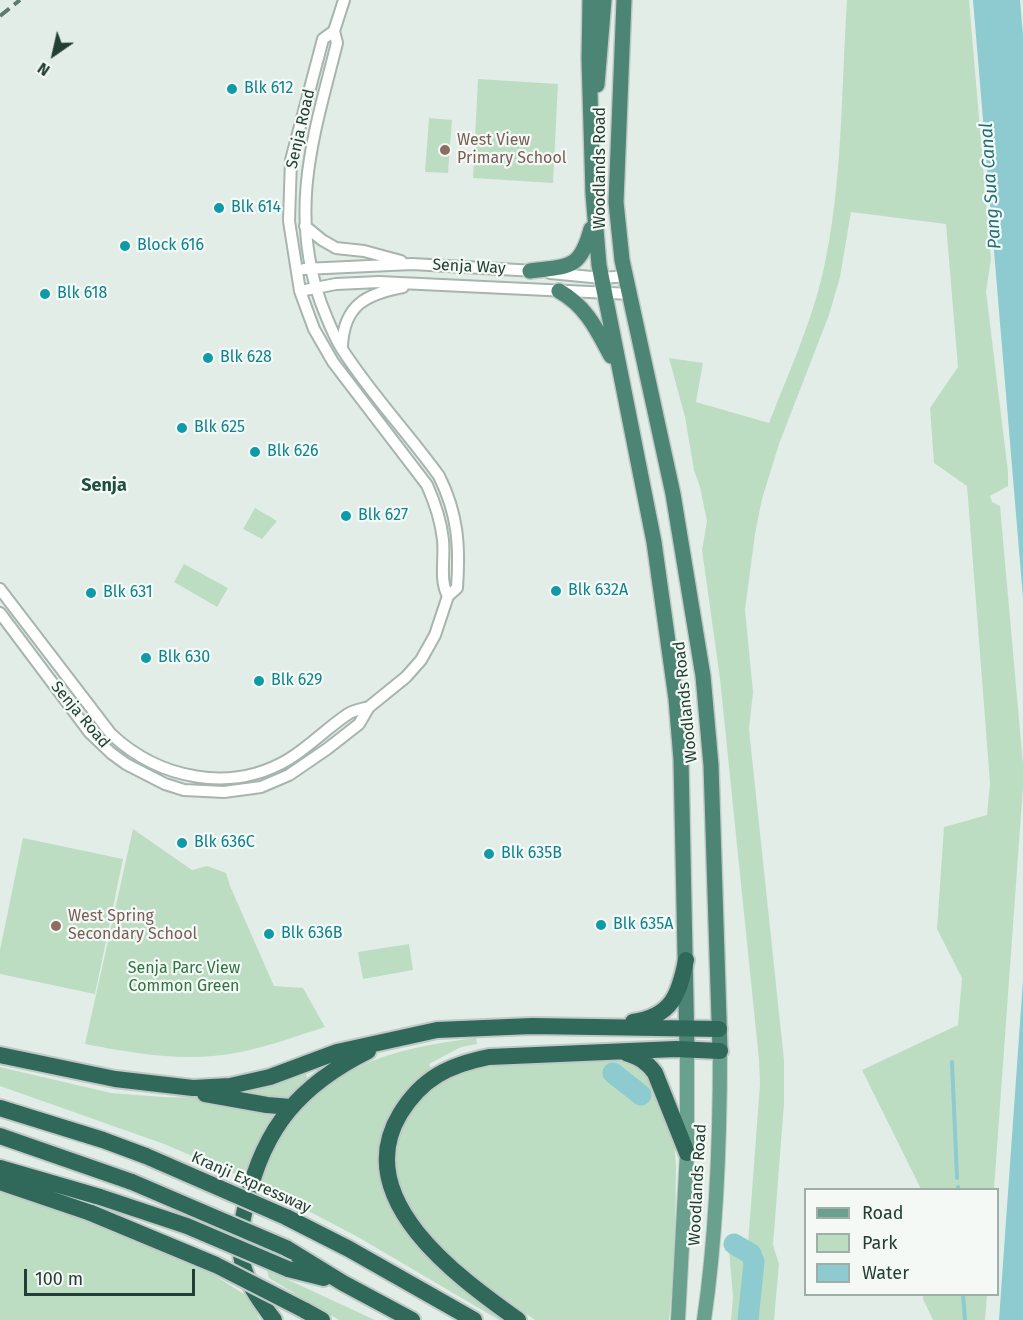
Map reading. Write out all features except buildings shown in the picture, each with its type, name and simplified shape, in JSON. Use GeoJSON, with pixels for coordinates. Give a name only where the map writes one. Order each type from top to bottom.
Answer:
{"type":"FeatureCollection","features":[{"type":"Feature","properties":{"kind":"highway"},"geometry":{"type":"LineString","coordinates":[[590,0],[589,59],[592,127]]}},
{"type":"Feature","properties":{"kind":"highway"},"geometry":{"type":"LineString","coordinates":[[592,127],[604,0]]}},
{"type":"Feature","properties":{"kind":"highway"},"geometry":{"type":"LineString","coordinates":[[620,87],[624,0]]}},
{"type":"Feature","properties":{"kind":"highway"},"geometry":{"type":"LineString","coordinates":[[620,87],[633,0]]}},
{"type":"Feature","properties":{"kind":"highway","name":"Woodlands Road"},"geometry":{"type":"LineString","coordinates":[[620,87],[616,202],[621,253],[675,504],[704,686],[711,765],[720,1051]]}},
{"type":"Feature","properties":{"kind":"highway","name":"Woodlands Road"},"geometry":{"type":"LineString","coordinates":[[592,127],[594,218],[604,294],[654,542],[676,699],[681,760],[687,1050]]}},
{"type":"Feature","properties":{"kind":"highway"},"geometry":{"type":"LineString","coordinates":[[530,271],[560,267],[579,259],[586,249],[594,218]]}},
{"type":"Feature","properties":{"kind":"highway"},"geometry":{"type":"LineString","coordinates":[[559,291],[574,299],[592,323],[618,370]]}},
{"type":"Feature","properties":{"kind":"highway"},"geometry":{"type":"LineString","coordinates":[[599,1026],[646,1019],[666,1008],[681,988],[686,960]]}},
{"type":"Feature","properties":{"kind":"highway"},"geometry":{"type":"LineString","coordinates":[[163,1086],[215,1087],[248,1082],[270,1077],[337,1052],[437,1030],[482,1027],[599,1026],[719,1029]]}},
{"type":"Feature","properties":{"kind":"highway"},"geometry":{"type":"LineString","coordinates":[[274,1320],[252,1287],[244,1269],[240,1231],[253,1175],[263,1151],[291,1107],[308,1089],[344,1063],[393,1039]]}},
{"type":"Feature","properties":{"kind":"highway"},"geometry":{"type":"LineString","coordinates":[[620,1050],[638,1057],[655,1073],[687,1153]]}},
{"type":"Feature","properties":{"kind":"highway"},"geometry":{"type":"LineString","coordinates":[[518,1320],[438,1255],[408,1222],[397,1203],[390,1183],[387,1161],[389,1141],[395,1122],[416,1092],[445,1069],[489,1057],[620,1050],[720,1051]]}},
{"type":"Feature","properties":{"kind":"highway"},"geometry":{"type":"LineString","coordinates":[[0,1055],[115,1079],[291,1107]]}},
{"type":"Feature","properties":{"kind":"highway","name":"Kranji Expressway"},"geometry":{"type":"LineString","coordinates":[[0,1108],[83,1133],[146,1156],[286,1217],[349,1249],[474,1320]]}},
{"type":"Feature","properties":{"kind":"highway"},"geometry":{"type":"LineString","coordinates":[[0,1136],[132,1182],[286,1248],[412,1320]]}},
{"type":"Feature","properties":{"kind":"highway"},"geometry":{"type":"LineString","coordinates":[[0,1168],[100,1197],[187,1226],[288,1269],[343,1282]]}},
{"type":"Feature","properties":{"kind":"highway"},"geometry":{"type":"LineString","coordinates":[[0,1182],[91,1213],[207,1261],[322,1320]]}},
{"type":"Feature","properties":{"kind":"main road","name":"Woodlands Road"},"geometry":{"type":"LineString","coordinates":[[678,1320],[687,1153],[687,1050]]}},
{"type":"Feature","properties":{"kind":"main road","name":"Woodlands Road"},"geometry":{"type":"LineString","coordinates":[[704,1320],[714,1235],[718,1171],[720,1051]]}},
{"type":"Feature","properties":{"kind":"street","name":"Senja Road"},"geometry":{"type":"LineString","coordinates":[[0,613],[100,743],[126,764],[144,774],[165,784],[184,789],[224,792],[249,789],[274,782],[297,771],[359,724],[369,707],[406,677],[426,652],[441,623],[448,596],[457,588],[458,542],[455,515],[448,493],[439,476],[342,348],[327,318],[316,288],[305,226],[304,204],[309,158],[337,43],[334,32],[344,0]]}},
{"type":"Feature","properties":{"kind":"street","name":"Senja Road"},"geometry":{"type":"LineString","coordinates":[[334,32],[323,39],[291,160],[290,221],[295,270],[310,321],[333,362],[427,485],[436,504],[443,541],[443,586],[448,596]]}},
{"type":"Feature","properties":{"kind":"street"},"geometry":{"type":"LineString","coordinates":[[305,226],[336,248],[364,251],[412,264]]}},
{"type":"Feature","properties":{"kind":"street","name":"Senja Way"},"geometry":{"type":"LineString","coordinates":[[311,268],[412,264],[602,278],[627,276]]}},
{"type":"Feature","properties":{"kind":"street"},"geometry":{"type":"LineString","coordinates":[[295,270],[311,268]]}},
{"type":"Feature","properties":{"kind":"street","name":"Senja Way"},"geometry":{"type":"LineString","coordinates":[[316,288],[363,282],[631,294]]}},
{"type":"Feature","properties":{"kind":"street"},"geometry":{"type":"LineString","coordinates":[[342,348],[344,325],[352,310],[359,304],[388,290],[424,284]]}},
{"type":"Feature","properties":{"kind":"street"},"geometry":{"type":"LineString","coordinates":[[300,291],[316,288]]}},
{"type":"Feature","properties":{"kind":"street"},"geometry":{"type":"LineString","coordinates":[[403,453],[414,450],[415,442]]}},
{"type":"Feature","properties":{"kind":"street","name":"Senja Road"},"geometry":{"type":"LineString","coordinates":[[0,589],[111,734],[133,752],[167,770],[182,775],[214,779],[258,773],[289,759],[350,713],[369,707]]}},
{"type":"Feature","properties":{"kind":"green space"},"geometry":{"type":"Polygon","coordinates":[[[847,0],[969,0],[991,260],[986,291],[1008,472],[1008,486],[990,496],[992,502],[1000,506],[1023,764],[1023,787],[994,1188],[921,1188],[862,1070],[958,1025],[962,978],[937,929],[944,827],[987,815],[990,783],[967,486],[934,463],[930,408],[958,367],[946,224],[851,212],[840,277],[829,315],[779,444],[762,499],[745,610],[753,692],[749,729],[784,1060],[784,1103],[773,1245],[779,1264],[774,1320],[757,1320],[762,1267],[757,1250],[748,1244],[760,1084],[759,1060],[720,679],[702,550],[707,521],[694,470],[685,417],[669,358],[703,363],[696,402],[769,423],[799,349],[823,272],[830,239],[840,137],[847,0]]]}},
{"type":"Feature","properties":{"kind":"green space"},"geometry":{"type":"Polygon","coordinates":[[[478,79],[558,84],[553,183],[473,178],[478,79]]]}},
{"type":"Feature","properties":{"kind":"green space"},"geometry":{"type":"Polygon","coordinates":[[[429,118],[452,120],[448,173],[425,172],[429,118]]]}},
{"type":"Feature","properties":{"kind":"green space"},"geometry":{"type":"Polygon","coordinates":[[[255,508],[277,521],[262,539],[243,529],[255,508]]]}},
{"type":"Feature","properties":{"kind":"green space"},"geometry":{"type":"Polygon","coordinates":[[[184,564],[228,588],[217,607],[174,582],[184,564]]]}},
{"type":"Feature","properties":{"kind":"green space","name":"Senja Parc View Common Green"},"geometry":{"type":"Polygon","coordinates":[[[133,829],[192,870],[207,866],[226,873],[274,986],[303,988],[325,1027],[252,1050],[202,1057],[144,1054],[85,1044],[133,829]]]}},
{"type":"Feature","properties":{"kind":"green space"},"geometry":{"type":"Polygon","coordinates":[[[23,838],[123,859],[95,994],[0,974],[0,950],[23,838]]]}},
{"type":"Feature","properties":{"kind":"green space"},"geometry":{"type":"Polygon","coordinates":[[[409,944],[413,970],[363,979],[358,952],[409,944]]]}},
{"type":"Feature","properties":{"kind":"green space"},"geometry":{"type":"Polygon","coordinates":[[[476,1038],[477,1044],[461,1047],[429,1064],[438,1081],[488,1063],[628,1058],[646,1070],[672,1133],[676,1164],[675,1262],[669,1320],[535,1320],[498,1294],[489,1306],[508,1320],[499,1320],[358,1237],[257,1184],[268,1158],[295,1117],[315,1096],[337,1079],[362,1065],[388,1055],[476,1038]]]}},
{"type":"Feature","properties":{"kind":"green space"},"geometry":{"type":"Polygon","coordinates":[[[0,1067],[111,1093],[163,1097],[217,1098],[251,1091],[306,1074],[308,1080],[271,1119],[242,1177],[164,1144],[0,1086],[0,1067]]]}},
{"type":"Feature","properties":{"kind":"green space"},"geometry":{"type":"Polygon","coordinates":[[[0,1190],[97,1221],[206,1270],[247,1296],[260,1320],[0,1320],[0,1190]]]}},
{"type":"Feature","properties":{"kind":"green space"},"geometry":{"type":"Polygon","coordinates":[[[729,1250],[748,1262],[751,1270],[745,1320],[731,1320],[733,1298],[729,1250]]]}},
{"type":"Feature","properties":{"kind":"green space"},"geometry":{"type":"Polygon","coordinates":[[[267,1270],[375,1320],[339,1320],[269,1278],[267,1270]]]}},
{"type":"Feature","properties":{"kind":"green space"},"geometry":{"type":"Polygon","coordinates":[[[923,1296],[987,1296],[985,1320],[933,1320],[923,1296]]]}},
{"type":"Feature","properties":{"kind":"water","name":"Pang Sua Canal"},"geometry":{"type":"Polygon","coordinates":[[[973,0],[1020,0],[1023,36],[1023,598],[973,0]]]}},
{"type":"Feature","properties":{"kind":"water"},"geometry":{"type":"Polygon","coordinates":[[[1023,980],[1023,1320],[999,1320],[1023,980]]]}},
{"type":"Feature","properties":{"kind":"waterway"},"geometry":{"type":"LineString","coordinates":[[952,1062],[957,1178]]}},
{"type":"Feature","properties":{"kind":"waterway"},"geometry":{"type":"LineString","coordinates":[[613,1073],[641,1095]]}},
{"type":"Feature","properties":{"kind":"waterway"},"geometry":{"type":"LineString","coordinates":[[734,1244],[751,1254],[754,1262],[748,1320]]}},
{"type":"Feature","properties":{"kind":"waterway"},"geometry":{"type":"LineString","coordinates":[[963,1296],[965,1320]]}},
{"type":"Feature","properties":{"kind":"railway"},"geometry":{"type":"LineString","coordinates":[[0,16],[20,0]]}},
{"type":"Feature","properties":{"kind":"place","name":"Blk 612"},"geometry":{"type":"Point","coordinates":[232,89]}},
{"type":"Feature","properties":{"kind":"place","name":"West View Primary School"},"geometry":{"type":"Point","coordinates":[445,150]}},
{"type":"Feature","properties":{"kind":"place","name":"Blk 614"},"geometry":{"type":"Point","coordinates":[219,208]}},
{"type":"Feature","properties":{"kind":"place","name":"Block 616"},"geometry":{"type":"Point","coordinates":[125,246]}},
{"type":"Feature","properties":{"kind":"place","name":"Blk 618"},"geometry":{"type":"Point","coordinates":[45,294]}},
{"type":"Feature","properties":{"kind":"place","name":"Blk 628"},"geometry":{"type":"Point","coordinates":[208,358]}},
{"type":"Feature","properties":{"kind":"place","name":"Blk 625"},"geometry":{"type":"Point","coordinates":[182,428]}},
{"type":"Feature","properties":{"kind":"place","name":"Blk 626"},"geometry":{"type":"Point","coordinates":[255,452]}},
{"type":"Feature","properties":{"kind":"place","name":"Blk 627"},"geometry":{"type":"Point","coordinates":[346,516]}},
{"type":"Feature","properties":{"kind":"place","name":"Blk 632A"},"geometry":{"type":"Point","coordinates":[556,591]}},
{"type":"Feature","properties":{"kind":"place","name":"Blk 631"},"geometry":{"type":"Point","coordinates":[91,593]}},
{"type":"Feature","properties":{"kind":"place","name":"Blk 630"},"geometry":{"type":"Point","coordinates":[146,658]}},
{"type":"Feature","properties":{"kind":"place","name":"Blk 629"},"geometry":{"type":"Point","coordinates":[259,681]}},
{"type":"Feature","properties":{"kind":"place","name":"Blk 636C"},"geometry":{"type":"Point","coordinates":[182,843]}},
{"type":"Feature","properties":{"kind":"place","name":"Blk 635B"},"geometry":{"type":"Point","coordinates":[489,854]}},
{"type":"Feature","properties":{"kind":"place","name":"Blk 635A"},"geometry":{"type":"Point","coordinates":[601,925]}},
{"type":"Feature","properties":{"kind":"place","name":"West Spring Secondary School"},"geometry":{"type":"Point","coordinates":[56,926]}},
{"type":"Feature","properties":{"kind":"place","name":"Blk 636B"},"geometry":{"type":"Point","coordinates":[269,934]}},
{"type":"Feature","properties":{"kind":"district","name":"Senja"},"geometry":{"type":"Point","coordinates":[104,486]}}]}
